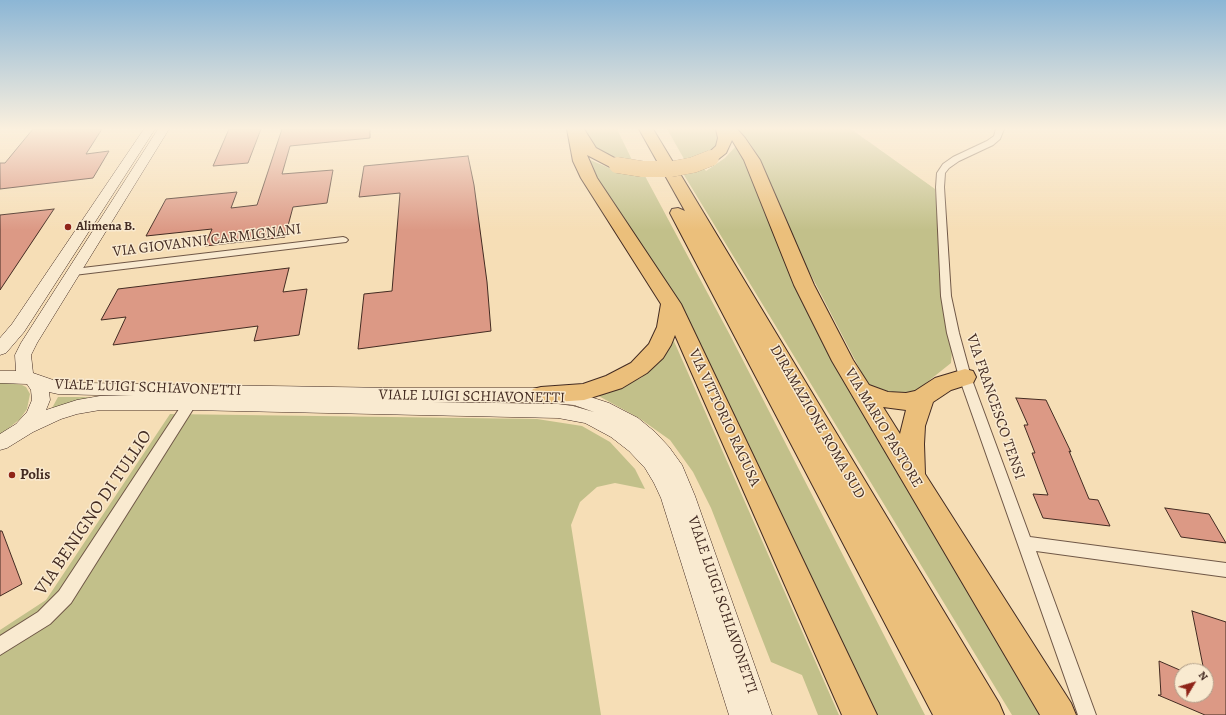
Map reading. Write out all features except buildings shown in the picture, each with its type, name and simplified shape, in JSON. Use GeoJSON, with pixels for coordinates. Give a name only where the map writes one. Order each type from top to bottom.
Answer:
{"type":"FeatureCollection","features":[{"type":"Feature","properties":{"kind":"highway","name":"VIA VITTORIO RAGUSA"},"geometry":{"type":"LineString","coordinates":[[581,162],[589,178],[671,304],[860,715]]}},
{"type":"Feature","properties":{"kind":"highway"},"geometry":{"type":"LineString","coordinates":[[611,162],[617,165],[642,169],[672,169],[700,162]]}},
{"type":"Feature","properties":{"kind":"highway","name":"DIRAMAZIONE ROMA SUD"},"geometry":{"type":"LineString","coordinates":[[651,162],[952,715]]}},
{"type":"Feature","properties":{"kind":"highway","name":"DIRAMAZIONE ROMA SUD"},"geometry":{"type":"LineString","coordinates":[[665,162],[987,715]]}},
{"type":"Feature","properties":{"kind":"highway","name":"VIA MARIO PASTORE"},"geometry":{"type":"LineString","coordinates":[[753,162],[804,285],[843,361],[1059,715]]}},
{"type":"Feature","properties":{"kind":"highway"},"geometry":{"type":"LineString","coordinates":[[541,395],[584,392],[620,379],[639,368],[660,345],[667,327],[671,304]]}},
{"type":"Feature","properties":{"kind":"highway"},"geometry":{"type":"LineString","coordinates":[[861,391],[900,403],[913,401],[923,397],[943,384],[965,376]]}},
{"type":"Feature","properties":{"kind":"highway"},"geometry":{"type":"LineString","coordinates":[[912,476],[911,444],[913,426],[923,397]]}},
{"type":"Feature","properties":{"kind":"street"},"geometry":{"type":"LineString","coordinates":[[0,350],[18,328],[128,162]]}},
{"type":"Feature","properties":{"kind":"street"},"geometry":{"type":"LineString","coordinates":[[29,379],[23,360],[25,349],[143,162]]}},
{"type":"Feature","properties":{"kind":"street","name":"VIA FRANCESCO TENSI"},"geometry":{"type":"LineString","coordinates":[[951,162],[946,166],[939,178],[946,296],[953,333],[965,376],[1087,715]]}},
{"type":"Feature","properties":{"kind":"street","name":"VIA GIOVANNI CARMIGNANI"},"geometry":{"type":"LineString","coordinates":[[74,272],[343,240]]}},
{"type":"Feature","properties":{"kind":"street","name":"VIALE LUIGI SCHIAVONETTI"},"geometry":{"type":"LineString","coordinates":[[0,377],[29,379],[58,388],[82,389],[394,395],[541,395],[575,399],[596,405],[614,413],[631,423],[648,437],[672,466],[685,496],[759,715]]}},
{"type":"Feature","properties":{"kind":"street","name":"VIALE LUIGI SCHIAVONETTI"},"geometry":{"type":"LineString","coordinates":[[0,443],[16,432],[34,416],[40,403],[40,388],[29,379]]}},
{"type":"Feature","properties":{"kind":"street","name":"VIALE LUIGI SCHIAVONETTI"},"geometry":{"type":"LineString","coordinates":[[16,432],[54,414],[100,403],[190,403],[558,411],[591,418],[618,432],[636,446],[656,468],[666,487],[742,715]]}},
{"type":"Feature","properties":{"kind":"street","name":"VIA BENIGNO DI TULLIO"},"geometry":{"type":"LineString","coordinates":[[0,646],[44,618],[65,597],[190,403]]}},
{"type":"Feature","properties":{"kind":"street"},"geometry":{"type":"LineString","coordinates":[[1025,544],[1226,570]]}},
{"type":"Feature","properties":{"kind":"shaded area"},"geometry":{"type":"Polygon","coordinates":[[[589,162],[596,162],[614,170],[645,176],[731,337],[925,715],[874,715],[784,524],[596,180],[589,162]]]}},
{"type":"Feature","properties":{"kind":"shaded area"},"geometry":{"type":"Polygon","coordinates":[[[686,162],[700,162],[706,171],[719,162],[746,162],[753,181],[1047,715],[1012,715],[684,175],[692,173],[686,162]]]}},
{"type":"Feature","properties":{"kind":"shaded area"},"geometry":{"type":"Polygon","coordinates":[[[760,162],[898,162],[935,189],[952,350],[951,363],[916,391],[894,399],[868,385],[784,223],[760,162]]]}},
{"type":"Feature","properties":{"kind":"shaded area"},"geometry":{"type":"Polygon","coordinates":[[[673,339],[839,715],[818,715],[802,675],[771,662],[711,508],[693,472],[670,440],[639,418],[595,394],[620,387],[641,378],[668,349],[673,339]]]}},
{"type":"Feature","properties":{"kind":"shaded area"},"geometry":{"type":"Polygon","coordinates":[[[0,382],[22,385],[26,387],[30,394],[27,409],[20,419],[0,435],[0,382]]]}},
{"type":"Feature","properties":{"kind":"shaded area"},"geometry":{"type":"Polygon","coordinates":[[[58,397],[88,397],[86,399],[52,408],[58,397]]]}},
{"type":"Feature","properties":{"kind":"shaded area"},"geometry":{"type":"Polygon","coordinates":[[[170,414],[537,419],[582,426],[610,442],[635,469],[645,489],[615,483],[597,487],[580,502],[571,525],[601,715],[0,715],[0,630],[46,600],[170,414]]]}},
{"type":"Feature","properties":{"kind":"place","name":"Alimena B."},"geometry":{"type":"Point","coordinates":[68,227]}},
{"type":"Feature","properties":{"kind":"place","name":"Polis"},"geometry":{"type":"Point","coordinates":[12,475]}}]}
